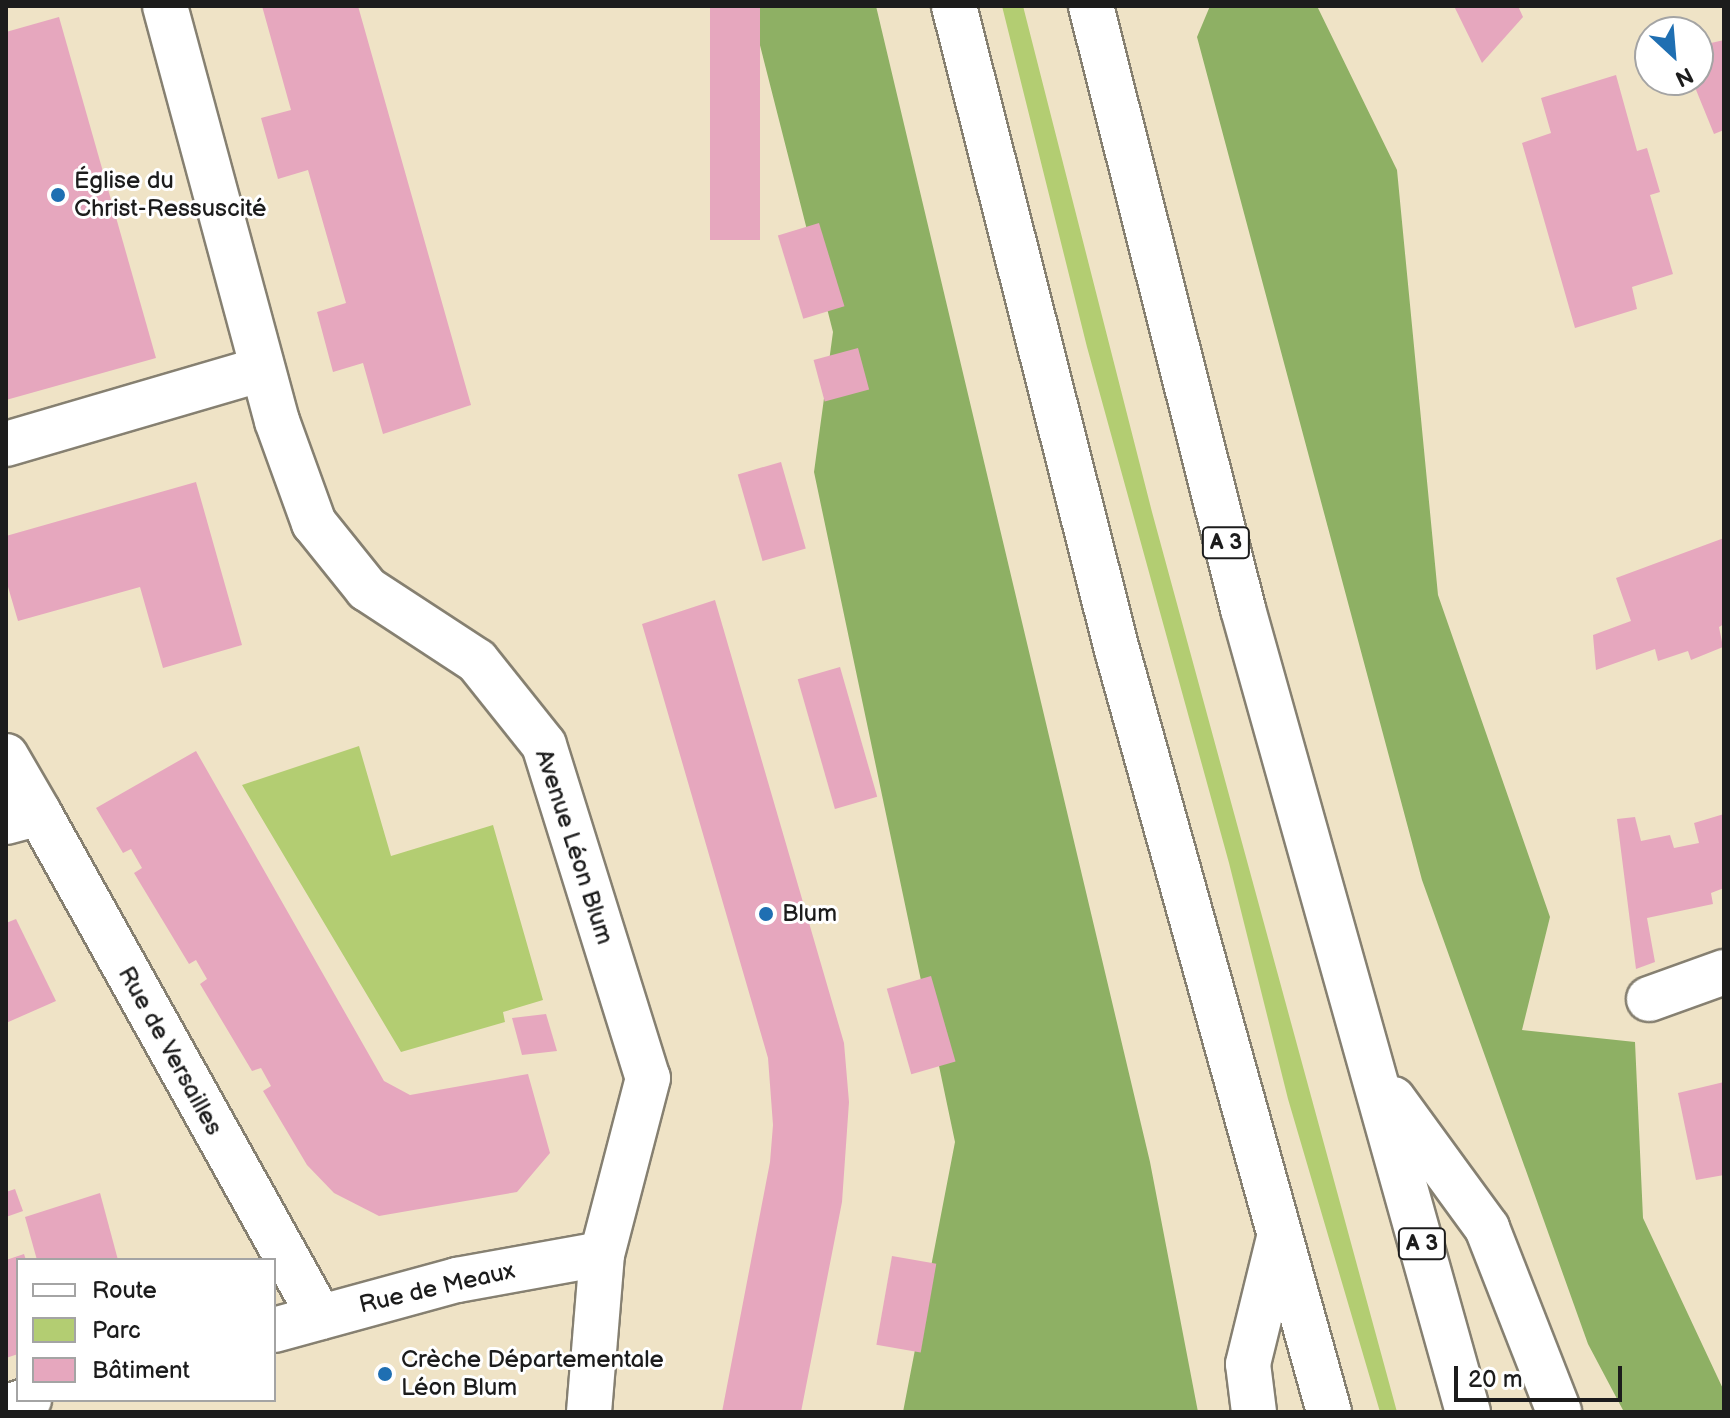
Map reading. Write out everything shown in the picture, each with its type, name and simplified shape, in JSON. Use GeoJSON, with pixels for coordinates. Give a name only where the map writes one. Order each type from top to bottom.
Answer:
{"type":"FeatureCollection","features":[{"type":"Feature","properties":{"kind":"main road","name":"Avenue Léon Blum"},"geometry":{"type":"LineString","coordinates":[[165,6],[262,369],[291,464],[314,523],[367,589],[477,661],[544,745],[648,1078],[602,1254],[589,1412]]}},
{"type":"Feature","properties":{"kind":"main road"},"geometry":{"type":"LineString","coordinates":[[954,6],[1117,650],[1329,1412]]}},
{"type":"Feature","properties":{"kind":"main road","name":"A 3"},"geometry":{"type":"LineString","coordinates":[[1091,6],[1243,609],[1468,1412]]}},
{"type":"Feature","properties":{"kind":"main road"},"geometry":{"type":"LineString","coordinates":[[6,444],[262,369]]}},
{"type":"Feature","properties":{"kind":"main road","name":"Rue de Versailles"},"geometry":{"type":"LineString","coordinates":[[6,756],[22,818],[320,1317]]}},
{"type":"Feature","properties":{"kind":"main road"},"geometry":{"type":"LineString","coordinates":[[1649,999],[1724,972]]}},
{"type":"Feature","properties":{"kind":"main road"},"geometry":{"type":"LineString","coordinates":[[1376,1077],[1487,1228],[1559,1412]]}},
{"type":"Feature","properties":{"kind":"main road"},"geometry":{"type":"LineString","coordinates":[[1254,1412],[1248,1364],[1280,1235]]}},
{"type":"Feature","properties":{"kind":"main road","name":"Rue de Meaux"},"geometry":{"type":"LineString","coordinates":[[276,1329],[457,1280],[602,1254]]}},
{"type":"Feature","properties":{"kind":"green space"},"geometry":{"type":"Polygon","coordinates":[[[750,6],[876,6],[1150,1162],[1198,1412],[903,1412],[955,1142],[814,472],[833,332],[750,6]]]}},
{"type":"Feature","properties":{"kind":"green space"},"geometry":{"type":"Polygon","coordinates":[[[1002,6],[1023,6],[1152,512],[1397,1412],[1380,1412],[1288,1099],[1229,863],[1087,347],[1002,6]]]}},
{"type":"Feature","properties":{"kind":"green space"},"geometry":{"type":"Polygon","coordinates":[[[1210,6],[1317,6],[1397,170],[1438,595],[1550,917],[1522,1030],[1635,1042],[1643,1218],[1724,1391],[1724,1412],[1624,1412],[1588,1344],[1422,880],[1197,37],[1210,6]]]}},
{"type":"Feature","properties":{"kind":"green space"},"geometry":{"type":"Polygon","coordinates":[[[359,746],[391,856],[493,825],[543,1000],[503,1012],[505,1022],[401,1052],[242,785],[359,746]]]}},
{"type":"Feature","properties":{"kind":"building"},"geometry":{"type":"Polygon","coordinates":[[[262,6],[358,6],[471,405],[383,434],[363,363],[333,372],[317,312],[346,303],[308,170],[278,179],[261,118],[291,110],[262,6]]]}},
{"type":"Feature","properties":{"kind":"building"},"geometry":{"type":"Polygon","coordinates":[[[710,6],[760,6],[760,240],[710,240],[710,6]]]}},
{"type":"Feature","properties":{"kind":"building"},"geometry":{"type":"Polygon","coordinates":[[[1454,6],[1518,6],[1523,17],[1482,63],[1454,6]]]}},
{"type":"Feature","properties":{"kind":"building","name":"Église du Christ-Ressuscité"},"geometry":{"type":"Polygon","coordinates":[[[59,17],[156,358],[6,400],[6,32],[59,17]]]}},
{"type":"Feature","properties":{"kind":"building"},"geometry":{"type":"Polygon","coordinates":[[[1724,40],[1724,130],[1714,134],[1699,96],[1714,96],[1714,42],[1724,40]]]}},
{"type":"Feature","properties":{"kind":"building"},"geometry":{"type":"Polygon","coordinates":[[[1616,75],[1637,151],[1647,148],[1660,192],[1650,195],[1673,274],[1632,287],[1637,309],[1575,328],[1522,143],[1551,133],[1541,98],[1616,75]]]}},
{"type":"Feature","properties":{"kind":"building"},"geometry":{"type":"Polygon","coordinates":[[[819,223],[844,306],[803,319],[778,236],[819,223]]]}},
{"type":"Feature","properties":{"kind":"building"},"geometry":{"type":"Polygon","coordinates":[[[858,348],[869,390],[825,401],[814,360],[858,348]]]}},
{"type":"Feature","properties":{"kind":"building"},"geometry":{"type":"Polygon","coordinates":[[[781,462],[806,549],[763,561],[738,474],[781,462]]]}},
{"type":"Feature","properties":{"kind":"building"},"geometry":{"type":"Polygon","coordinates":[[[196,482],[242,645],[163,668],[140,587],[18,621],[6,580],[6,536],[196,482]]]}},
{"type":"Feature","properties":{"kind":"building"},"geometry":{"type":"Polygon","coordinates":[[[1724,538],[1724,624],[1719,627],[1723,647],[1691,660],[1688,651],[1658,661],[1655,649],[1596,670],[1593,635],[1631,621],[1616,578],[1724,538]]]}},
{"type":"Feature","properties":{"kind":"building","name":"Blum"},"geometry":{"type":"Polygon","coordinates":[[[715,600],[844,1043],[849,1102],[842,1202],[801,1412],[722,1412],[770,1162],[773,1125],[768,1058],[642,624],[715,600]]]}},
{"type":"Feature","properties":{"kind":"building"},"geometry":{"type":"Polygon","coordinates":[[[840,667],[877,797],[835,809],[798,679],[840,667]]]}},
{"type":"Feature","properties":{"kind":"building"},"geometry":{"type":"Polygon","coordinates":[[[196,751],[384,1081],[410,1095],[528,1074],[550,1153],[517,1192],[379,1216],[334,1193],[307,1165],[263,1091],[271,1086],[261,1068],[252,1071],[200,984],[207,979],[196,960],[189,964],[134,873],[142,868],[131,849],[123,853],[96,808],[196,751]]]}},
{"type":"Feature","properties":{"kind":"building"},"geometry":{"type":"Polygon","coordinates":[[[1724,814],[1724,888],[1711,893],[1713,904],[1647,918],[1655,962],[1636,969],[1617,819],[1635,817],[1641,841],[1670,835],[1674,848],[1699,843],[1694,823],[1724,814]]]}},
{"type":"Feature","properties":{"kind":"building"},"geometry":{"type":"Polygon","coordinates":[[[16,919],[56,1001],[6,1023],[6,923],[16,919]]]}},
{"type":"Feature","properties":{"kind":"building"},"geometry":{"type":"Polygon","coordinates":[[[931,976],[956,1062],[911,1074],[887,989],[931,976]]]}},
{"type":"Feature","properties":{"kind":"building"},"geometry":{"type":"Polygon","coordinates":[[[546,1014],[557,1051],[522,1055],[512,1018],[546,1014]]]}},
{"type":"Feature","properties":{"kind":"building"},"geometry":{"type":"Polygon","coordinates":[[[1724,1082],[1724,1175],[1696,1180],[1678,1093],[1724,1082]]]}},
{"type":"Feature","properties":{"kind":"building"},"geometry":{"type":"Polygon","coordinates":[[[15,1189],[23,1211],[6,1217],[6,1192],[15,1189]]]}},
{"type":"Feature","properties":{"kind":"building"},"geometry":{"type":"Polygon","coordinates":[[[100,1193],[117,1258],[36,1258],[25,1217],[100,1193]]]}},
{"type":"Feature","properties":{"kind":"building"},"geometry":{"type":"Polygon","coordinates":[[[24,1254],[25,1258],[16,1258],[16,1355],[6,1358],[6,1260],[24,1254]]]}},
{"type":"Feature","properties":{"kind":"building"},"geometry":{"type":"Polygon","coordinates":[[[892,1256],[936,1264],[921,1352],[876,1345],[892,1256]]]}},
{"type":"Feature","properties":{"kind":"place","name":"Église du Christ-Ressuscité"},"geometry":{"type":"Point","coordinates":[58,195]}},
{"type":"Feature","properties":{"kind":"place","name":"Blum"},"geometry":{"type":"Point","coordinates":[766,914]}},
{"type":"Feature","properties":{"kind":"place","name":"Crèche Départementale Léon Blum"},"geometry":{"type":"Point","coordinates":[385,1374]}}]}
